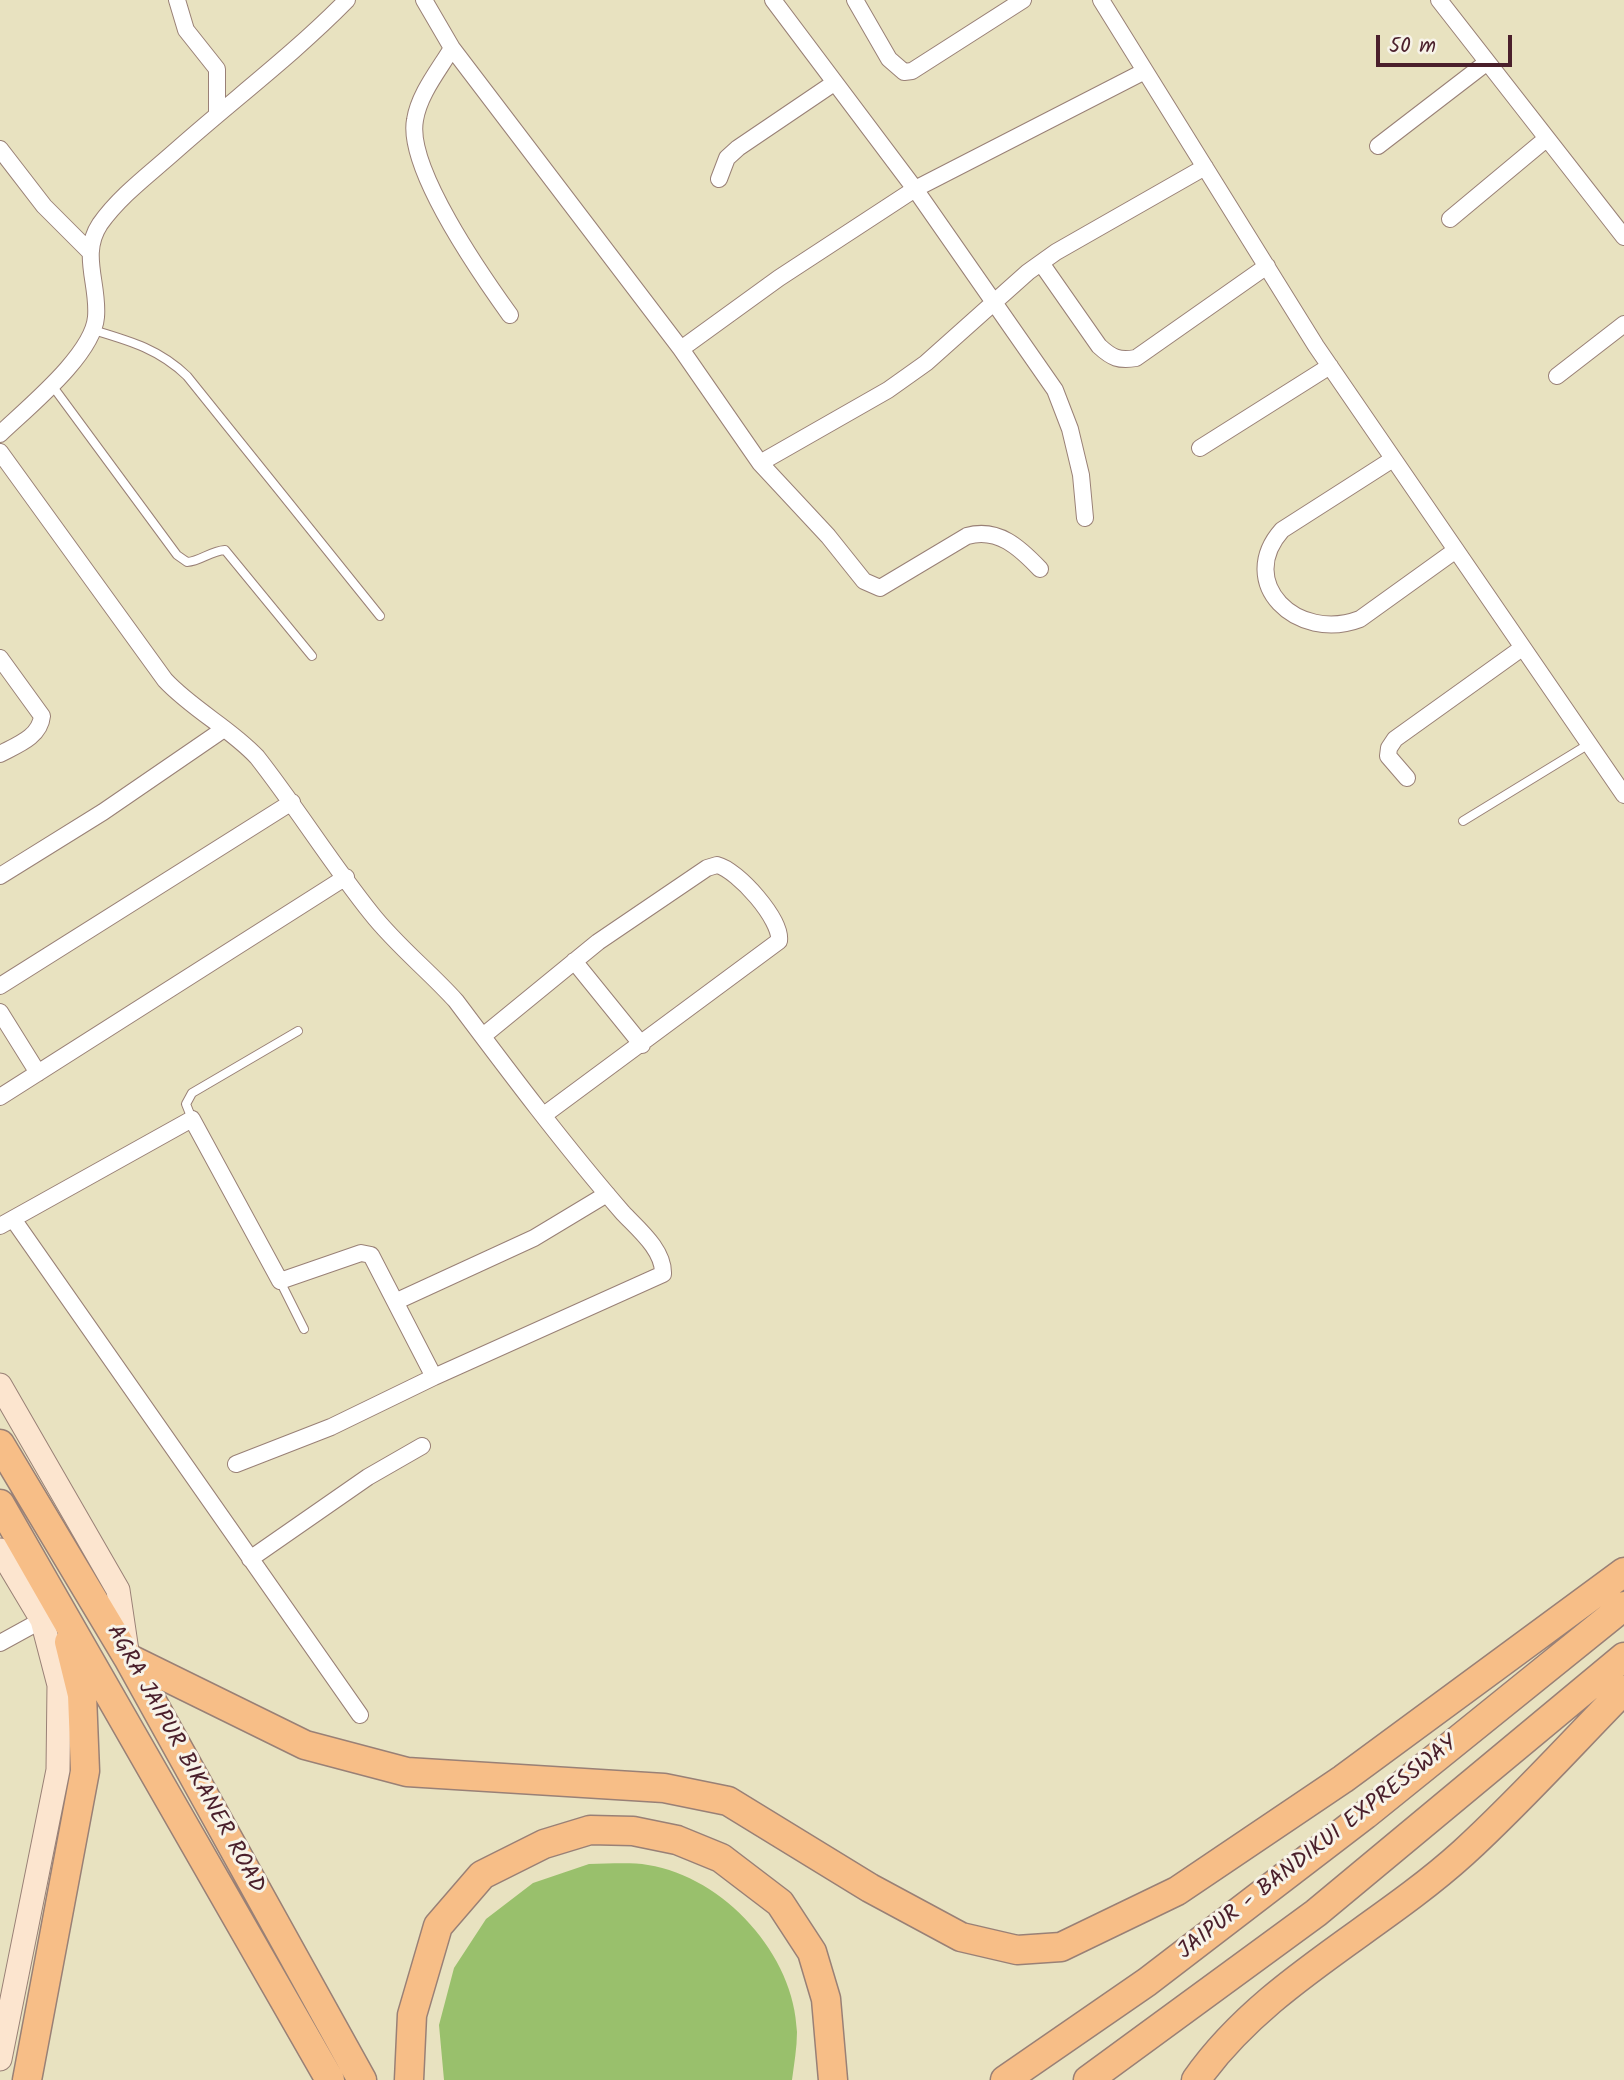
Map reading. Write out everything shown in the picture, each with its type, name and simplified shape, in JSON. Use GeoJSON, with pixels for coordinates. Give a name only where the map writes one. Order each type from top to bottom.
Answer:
{"type":"FeatureCollection","features":[{"type":"Feature","properties":{"kind":"highway","name":"AGRA JAIPUR BIKANER ROAD"},"geometry":{"type":"LineString","coordinates":[[0,1444],[128,1658],[362,2080]]}},
{"type":"Feature","properties":{"kind":"highway","name":"AGRA JAIPUR BIKANER ROAD"},"geometry":{"type":"LineString","coordinates":[[0,1504],[52,1615],[330,2080]]}},
{"type":"Feature","properties":{"kind":"highway"},"geometry":{"type":"LineString","coordinates":[[128,1658],[304,1745],[407,1772],[664,1788],[728,1801],[870,1888],[961,1937],[1017,1950],[1061,1947],[1177,1891],[1343,1779],[1624,1572]]}},
{"type":"Feature","properties":{"kind":"highway","name":"JAIPUR - BANDIKUI EXPRESSWAY"},"geometry":{"type":"LineString","coordinates":[[1005,2080],[1180,1957],[1365,1815],[1624,1606]]}},
{"type":"Feature","properties":{"kind":"highway"},"geometry":{"type":"LineString","coordinates":[[27,2080],[85,1771],[82,1695],[52,1615]]}},
{"type":"Feature","properties":{"kind":"highway","name":"JAIPUR - BANDIKUI EXPRESSWAY"},"geometry":{"type":"LineString","coordinates":[[1088,2080],[1316,1913],[1624,1657]]}},
{"type":"Feature","properties":{"kind":"highway"},"geometry":{"type":"LineString","coordinates":[[1196,2080],[1217,2050],[1303,1975],[1462,1854],[1624,1690]]}},
{"type":"Feature","properties":{"kind":"highway"},"geometry":{"type":"LineString","coordinates":[[409,2080],[412,2015],[438,1926],[482,1875],[544,1844],[590,1830],[633,1832],[677,1840],[721,1858],[780,1903],[812,1952],[826,1999],[833,2080]]}},
{"type":"Feature","properties":{"kind":"street"},"geometry":{"type":"LineString","coordinates":[[177,0],[186,30],[217,69],[217,114]]}},
{"type":"Feature","properties":{"kind":"street"},"geometry":{"type":"LineString","coordinates":[[0,434],[83,349],[93,330],[96,301],[89,251],[99,226],[115,206],[217,114],[304,44],[347,0]]}},
{"type":"Feature","properties":{"kind":"street"},"geometry":{"type":"LineString","coordinates":[[424,0],[452,48],[681,349],[760,463],[872,586],[880,588],[967,536],[978,533],[1011,542],[1040,569]]}},
{"type":"Feature","properties":{"kind":"street"},"geometry":{"type":"LineString","coordinates":[[772,0],[915,189],[1055,390],[1070,429],[1081,475],[1085,518]]}},
{"type":"Feature","properties":{"kind":"street"},"geometry":{"type":"LineString","coordinates":[[855,0],[889,59],[904,72],[912,71],[1023,0]]}},
{"type":"Feature","properties":{"kind":"street"},"geometry":{"type":"LineString","coordinates":[[1101,0],[1330,366],[1624,795]]}},
{"type":"Feature","properties":{"kind":"street"},"geometry":{"type":"LineString","coordinates":[[1439,0],[1624,237]]}},
{"type":"Feature","properties":{"kind":"street"},"geometry":{"type":"LineString","coordinates":[[452,48],[422,99],[415,120],[415,137],[425,168],[455,236],[510,315]]}},
{"type":"Feature","properties":{"kind":"street"},"geometry":{"type":"LineString","coordinates":[[1378,146],[1486,63]]}},
{"type":"Feature","properties":{"kind":"street"},"geometry":{"type":"LineString","coordinates":[[681,349],[779,278],[915,189],[1145,71]]}},
{"type":"Feature","properties":{"kind":"street"},"geometry":{"type":"LineString","coordinates":[[719,178],[727,158],[738,148],[834,83]]}},
{"type":"Feature","properties":{"kind":"street"},"geometry":{"type":"LineString","coordinates":[[1450,219],[1546,139]]}},
{"type":"Feature","properties":{"kind":"street"},"geometry":{"type":"LineString","coordinates":[[0,149],[44,206],[89,251]]}},
{"type":"Feature","properties":{"kind":"street"},"geometry":{"type":"LineString","coordinates":[[760,463],[888,390],[926,363],[994,301],[1041,263],[1205,167]]}},
{"type":"Feature","properties":{"kind":"street"},"geometry":{"type":"LineString","coordinates":[[1041,263],[1099,346],[1122,361],[1136,358],[1267,266]]}},
{"type":"Feature","properties":{"kind":"street"},"geometry":{"type":"LineString","coordinates":[[1557,376],[1624,324]]}},
{"type":"Feature","properties":{"kind":"street"},"geometry":{"type":"LineString","coordinates":[[1200,448],[1330,366]]}},
{"type":"Feature","properties":{"kind":"street"},"geometry":{"type":"LineString","coordinates":[[0,452],[165,680],[185,701],[243,742],[292,802],[392,939],[430,972],[664,1264],[663,1274],[434,1377],[331,1427],[236,1464]]}},
{"type":"Feature","properties":{"kind":"street"},"geometry":{"type":"LineString","coordinates":[[1393,458],[1282,530],[1272,541],[1266,562],[1267,582],[1278,601],[1298,620],[1323,626],[1342,626],[1360,619],[1455,550]]}},
{"type":"Feature","properties":{"kind":"street"},"geometry":{"type":"LineString","coordinates":[[1407,778],[1388,756],[1395,739],[1522,648]]}},
{"type":"Feature","properties":{"kind":"street"},"geometry":{"type":"LineString","coordinates":[[0,658],[42,716],[41,726],[34,734],[0,754]]}},
{"type":"Feature","properties":{"kind":"street"},"geometry":{"type":"LineString","coordinates":[[0,876],[103,812],[224,729]]}},
{"type":"Feature","properties":{"kind":"street"},"geometry":{"type":"LineString","coordinates":[[0,986],[292,802]]}},
{"type":"Feature","properties":{"kind":"street"},"geometry":{"type":"LineString","coordinates":[[483,1036],[574,961],[707,868],[717,865],[738,874],[775,923],[780,933],[779,941],[544,1115]]}},
{"type":"Feature","properties":{"kind":"street"},"geometry":{"type":"LineString","coordinates":[[0,1097],[346,877]]}},
{"type":"Feature","properties":{"kind":"street"},"geometry":{"type":"LineString","coordinates":[[574,961],[642,1045]]}},
{"type":"Feature","properties":{"kind":"street"},"geometry":{"type":"LineString","coordinates":[[0,1012],[38,1073]]}},
{"type":"Feature","properties":{"kind":"street"},"geometry":{"type":"LineString","coordinates":[[360,1716],[6,1222],[192,1119],[280,1281],[361,1253],[371,1255],[434,1377]]}},
{"type":"Feature","properties":{"kind":"street"},"geometry":{"type":"LineString","coordinates":[[397,1301],[534,1238],[607,1194]]}},
{"type":"Feature","properties":{"kind":"street"},"geometry":{"type":"LineString","coordinates":[[0,1385],[118,1590],[128,1658]]}},
{"type":"Feature","properties":{"kind":"street"},"geometry":{"type":"LineString","coordinates":[[250,1559],[368,1477],[422,1446]]}},
{"type":"Feature","properties":{"kind":"street"},"geometry":{"type":"LineString","coordinates":[[0,1550],[52,1615],[59,1685],[58,1770],[1,2048]]}},
{"type":"Feature","properties":{"kind":"street"},"geometry":{"type":"LineString","coordinates":[[0,1643],[52,1615]]}},
{"type":"Feature","properties":{"kind":"lane"},"geometry":{"type":"LineString","coordinates":[[93,330],[145,345],[168,358],[187,376],[380,616]]}},
{"type":"Feature","properties":{"kind":"lane"},"geometry":{"type":"LineString","coordinates":[[51,384],[177,555],[187,562],[197,562],[214,551],[225,550],[312,656]]}},
{"type":"Feature","properties":{"kind":"lane"},"geometry":{"type":"LineString","coordinates":[[1463,821],[1589,744]]}},
{"type":"Feature","properties":{"kind":"lane"},"geometry":{"type":"LineString","coordinates":[[192,1119],[186,1104],[192,1093],[298,1031]]}},
{"type":"Feature","properties":{"kind":"lane"},"geometry":{"type":"LineString","coordinates":[[280,1281],[304,1329]]}},
{"type":"Feature","properties":{"kind":"green space"},"geometry":{"type":"Polygon","coordinates":[[[589,1864],[641,1864],[676,1872],[703,1885],[728,1903],[750,1924],[769,1948],[784,1975],[793,2003],[797,2032],[792,2080],[444,2080],[439,2025],[454,1968],[486,1919],[533,1883],[589,1864]]]}}]}
